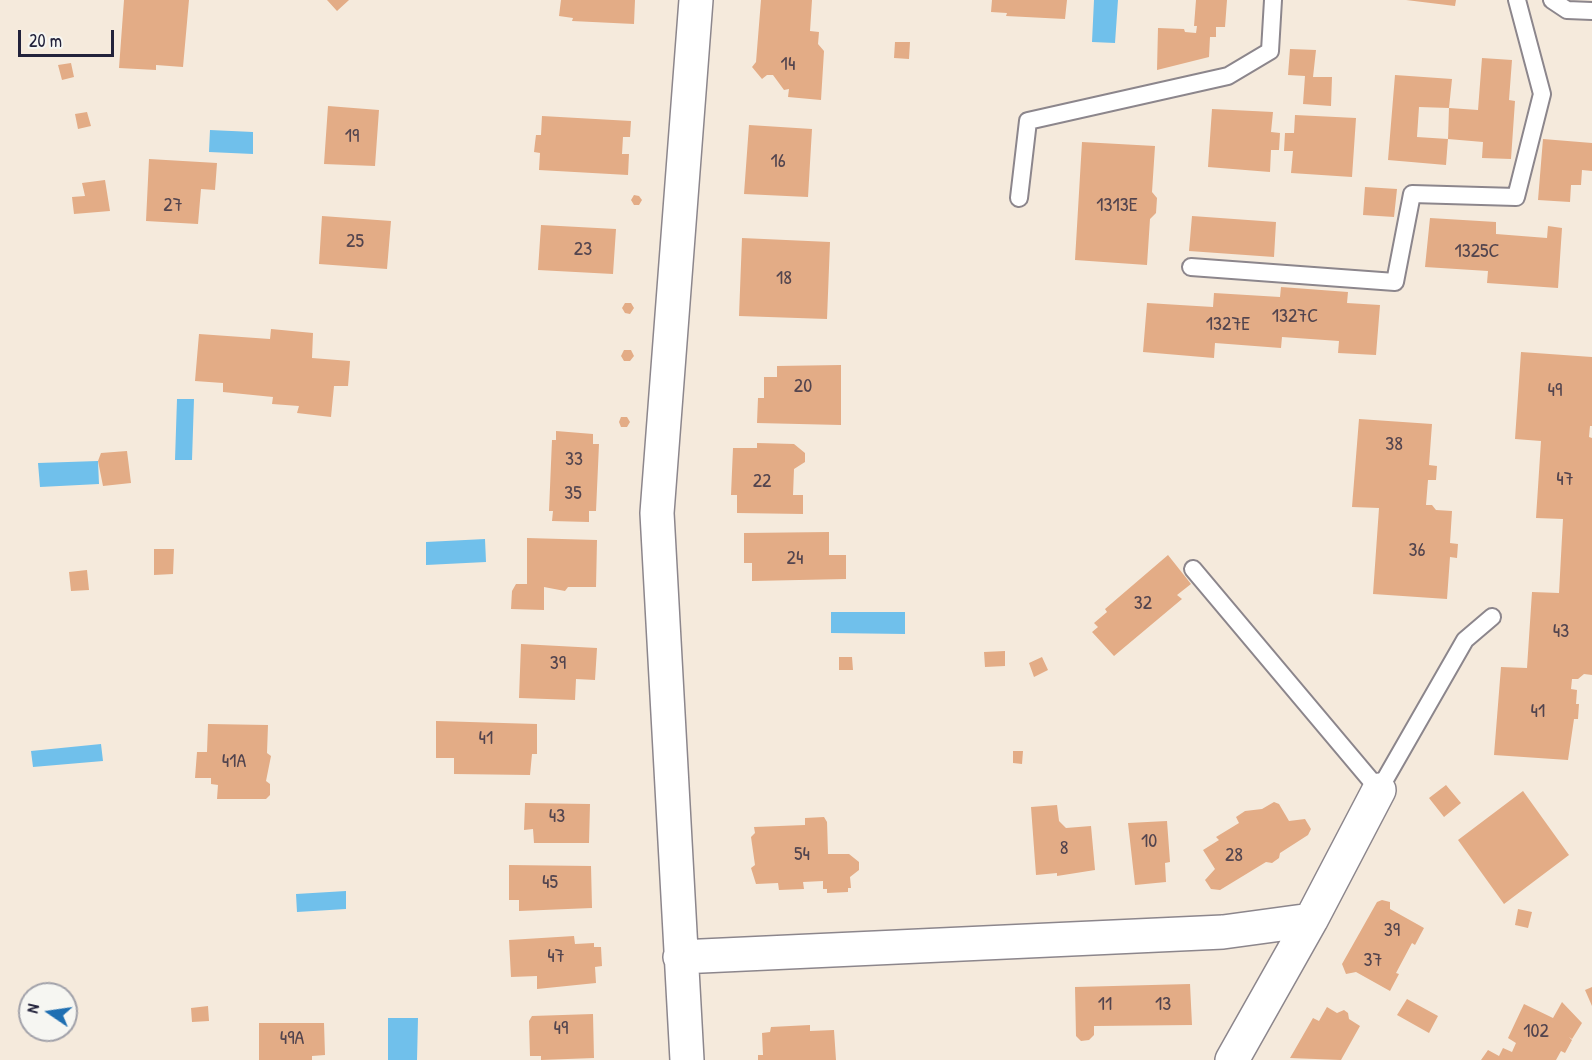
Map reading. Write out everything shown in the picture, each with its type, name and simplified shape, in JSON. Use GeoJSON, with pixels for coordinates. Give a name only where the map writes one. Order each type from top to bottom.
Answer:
{"type":"FeatureCollection","features":[{"type":"Feature","properties":{"kind":"street"},"geometry":{"type":"LineString","coordinates":[[687,1060],[657,513],[696,0]]}},
{"type":"Feature","properties":{"kind":"street"},"geometry":{"type":"LineString","coordinates":[[1232,1060],[1311,920],[1379,790]]}},
{"type":"Feature","properties":{"kind":"street"},"geometry":{"type":"LineString","coordinates":[[681,957],[1223,932],[1311,920]]}},
{"type":"Feature","properties":{"kind":"lane"},"geometry":{"type":"LineString","coordinates":[[1019,198],[1028,121],[1228,76],[1270,51],[1273,0]]}},
{"type":"Feature","properties":{"kind":"lane"},"geometry":{"type":"LineString","coordinates":[[1191,267],[1395,282],[1412,194],[1516,197],[1542,94],[1517,0]]}},
{"type":"Feature","properties":{"kind":"lane"},"geometry":{"type":"LineString","coordinates":[[1552,0],[1567,10],[1592,11]]}},
{"type":"Feature","properties":{"kind":"lane"},"geometry":{"type":"LineString","coordinates":[[1193,569],[1379,790],[1465,640],[1492,617]]}},
{"type":"Feature","properties":{"kind":"water"},"geometry":{"type":"Polygon","coordinates":[[[1094,0],[1118,0],[1115,43],[1092,42],[1094,0]]]}},
{"type":"Feature","properties":{"kind":"water"},"geometry":{"type":"Polygon","coordinates":[[[210,130],[253,132],[253,154],[209,152],[210,130]]]}},
{"type":"Feature","properties":{"kind":"water"},"geometry":{"type":"Polygon","coordinates":[[[177,399],[194,399],[192,460],[175,460],[177,399]]]}},
{"type":"Feature","properties":{"kind":"water"},"geometry":{"type":"Polygon","coordinates":[[[98,461],[99,484],[40,487],[38,463],[98,461]]]}},
{"type":"Feature","properties":{"kind":"water"},"geometry":{"type":"Polygon","coordinates":[[[485,539],[486,562],[426,565],[426,542],[485,539]]]}},
{"type":"Feature","properties":{"kind":"water"},"geometry":{"type":"Polygon","coordinates":[[[831,612],[905,612],[905,634],[831,633],[831,612]]]}},
{"type":"Feature","properties":{"kind":"water"},"geometry":{"type":"Polygon","coordinates":[[[101,744],[103,761],[33,767],[31,751],[101,744]]]}},
{"type":"Feature","properties":{"kind":"water"},"geometry":{"type":"Polygon","coordinates":[[[346,891],[346,909],[297,912],[296,894],[346,891]]]}},
{"type":"Feature","properties":{"kind":"water"},"geometry":{"type":"Polygon","coordinates":[[[388,1018],[418,1018],[417,1060],[388,1060],[388,1018]]]}},
{"type":"Feature","properties":{"kind":"building"},"geometry":{"type":"Polygon","coordinates":[[[124,0],[189,0],[183,67],[156,65],[156,70],[119,68],[124,0]]]}},
{"type":"Feature","properties":{"kind":"building"},"geometry":{"type":"Polygon","coordinates":[[[327,0],[349,0],[337,11],[327,0]]]}},
{"type":"Feature","properties":{"kind":"building"},"geometry":{"type":"Polygon","coordinates":[[[561,0],[635,0],[634,24],[572,21],[573,18],[559,16],[561,0]]]}},
{"type":"Feature","properties":{"kind":"building"},"geometry":{"type":"Polygon","coordinates":[[[761,0],[812,0],[810,31],[819,32],[818,44],[824,51],[821,100],[788,97],[789,89],[784,90],[773,75],[767,75],[762,79],[752,67],[756,62],[761,0]]]}},
{"type":"Feature","properties":{"kind":"building"},"geometry":{"type":"Polygon","coordinates":[[[992,0],[1067,0],[1065,19],[1006,16],[1007,13],[991,12],[992,0]]]}},
{"type":"Feature","properties":{"kind":"building"},"geometry":{"type":"Polygon","coordinates":[[[1196,0],[1227,0],[1225,27],[1216,27],[1216,37],[1210,37],[1209,57],[1157,70],[1158,28],[1184,29],[1185,32],[1196,33],[1197,26],[1194,26],[1196,0]]]}},
{"type":"Feature","properties":{"kind":"building"},"geometry":{"type":"Polygon","coordinates":[[[1406,0],[1456,0],[1455,6],[1406,0]]]}},
{"type":"Feature","properties":{"kind":"building"},"geometry":{"type":"Polygon","coordinates":[[[895,42],[910,42],[909,59],[894,58],[895,42]]]}},
{"type":"Feature","properties":{"kind":"building"},"geometry":{"type":"Polygon","coordinates":[[[1290,49],[1316,50],[1313,77],[1332,77],[1331,106],[1303,104],[1305,76],[1288,75],[1290,49]]]}},
{"type":"Feature","properties":{"kind":"building"},"geometry":{"type":"Polygon","coordinates":[[[1482,58],[1512,60],[1509,100],[1515,101],[1511,159],[1482,158],[1483,142],[1448,139],[1449,108],[1478,110],[1482,58]]]}},
{"type":"Feature","properties":{"kind":"building"},"geometry":{"type":"Polygon","coordinates":[[[71,63],[74,77],[62,80],[58,65],[71,63]]]}},
{"type":"Feature","properties":{"kind":"building"},"geometry":{"type":"Polygon","coordinates":[[[1395,75],[1452,79],[1449,108],[1419,107],[1417,137],[1448,139],[1446,165],[1388,160],[1395,75]]]}},
{"type":"Feature","properties":{"kind":"building"},"geometry":{"type":"Polygon","coordinates":[[[328,106],[379,110],[375,166],[324,164],[328,106]]]}},
{"type":"Feature","properties":{"kind":"building"},"geometry":{"type":"Polygon","coordinates":[[[1212,109],[1273,112],[1271,132],[1280,133],[1279,150],[1271,150],[1270,172],[1208,167],[1212,109]]]}},
{"type":"Feature","properties":{"kind":"building"},"geometry":{"type":"Polygon","coordinates":[[[87,112],[91,126],[78,129],[75,114],[87,112]]]}},
{"type":"Feature","properties":{"kind":"building"},"geometry":{"type":"Polygon","coordinates":[[[1295,115],[1356,118],[1352,177],[1291,173],[1293,151],[1284,151],[1285,133],[1294,133],[1295,115]]]}},
{"type":"Feature","properties":{"kind":"building"},"geometry":{"type":"Polygon","coordinates":[[[542,116],[631,121],[630,137],[623,137],[622,154],[629,154],[628,175],[539,170],[540,153],[534,152],[536,135],[541,135],[542,116]]]}},
{"type":"Feature","properties":{"kind":"building"},"geometry":{"type":"Polygon","coordinates":[[[749,125],[812,129],[808,197],[744,194],[749,125]]]}},
{"type":"Feature","properties":{"kind":"building"},"geometry":{"type":"Polygon","coordinates":[[[1543,139],[1592,143],[1592,171],[1582,170],[1581,185],[1571,185],[1570,202],[1538,200],[1543,139]]]}},
{"type":"Feature","properties":{"kind":"building"},"geometry":{"type":"Polygon","coordinates":[[[1082,142],[1155,146],[1152,192],[1157,198],[1156,213],[1150,219],[1147,265],[1075,260],[1082,142]]]}},
{"type":"Feature","properties":{"kind":"building"},"geometry":{"type":"Polygon","coordinates":[[[149,159],[217,163],[215,190],[201,189],[198,224],[146,221],[149,159]]]}},
{"type":"Feature","properties":{"kind":"building"},"geometry":{"type":"Polygon","coordinates":[[[105,180],[110,211],[74,214],[72,197],[85,196],[82,183],[105,180]]]}},
{"type":"Feature","properties":{"kind":"building"},"geometry":{"type":"Polygon","coordinates":[[[1365,187],[1397,189],[1394,217],[1363,215],[1365,187]]]}},
{"type":"Feature","properties":{"kind":"building"},"geometry":{"type":"Polygon","coordinates":[[[634,195],[639,196],[642,200],[639,205],[634,205],[631,200],[634,195]]]}},
{"type":"Feature","properties":{"kind":"building"},"geometry":{"type":"Polygon","coordinates":[[[322,216],[391,221],[387,269],[319,264],[322,216]]]}},
{"type":"Feature","properties":{"kind":"building"},"geometry":{"type":"Polygon","coordinates":[[[1192,216],[1276,222],[1274,257],[1189,251],[1192,216]]]}},
{"type":"Feature","properties":{"kind":"building"},"geometry":{"type":"Polygon","coordinates":[[[1430,218],[1496,222],[1496,234],[1547,238],[1548,226],[1562,228],[1558,288],[1487,283],[1488,271],[1425,267],[1430,218]]]}},
{"type":"Feature","properties":{"kind":"building"},"geometry":{"type":"Polygon","coordinates":[[[541,225],[616,229],[613,274],[538,270],[541,225]]]}},
{"type":"Feature","properties":{"kind":"building"},"geometry":{"type":"Polygon","coordinates":[[[742,238],[830,242],[827,319],[739,316],[742,238]]]}},
{"type":"Feature","properties":{"kind":"building"},"geometry":{"type":"Polygon","coordinates":[[[1281,287],[1348,292],[1347,303],[1380,305],[1376,355],[1338,353],[1339,341],[1282,337],[1281,348],[1215,343],[1214,358],[1143,352],[1147,303],[1213,307],[1214,293],[1280,297],[1281,287]]]}},
{"type":"Feature","properties":{"kind":"building"},"geometry":{"type":"Polygon","coordinates":[[[625,303],[631,303],[634,308],[630,314],[625,313],[622,308],[625,303]]]}},
{"type":"Feature","properties":{"kind":"building"},"geometry":{"type":"Polygon","coordinates":[[[271,329],[313,333],[312,358],[350,361],[348,386],[334,386],[331,417],[297,413],[299,406],[272,404],[273,397],[223,392],[223,383],[195,381],[199,334],[270,339],[271,329]]]}},
{"type":"Feature","properties":{"kind":"building"},"geometry":{"type":"Polygon","coordinates":[[[624,350],[631,350],[634,356],[630,361],[624,361],[621,356],[624,350]]]}},
{"type":"Feature","properties":{"kind":"building"},"geometry":{"type":"Polygon","coordinates":[[[1521,352],[1592,357],[1592,426],[1590,426],[1589,437],[1592,438],[1592,675],[1584,674],[1578,679],[1572,679],[1571,689],[1577,690],[1576,704],[1579,704],[1578,719],[1574,719],[1568,760],[1494,755],[1501,667],[1527,668],[1532,592],[1559,593],[1563,519],[1536,518],[1541,441],[1515,439],[1521,352]]]}},
{"type":"Feature","properties":{"kind":"building"},"geometry":{"type":"Polygon","coordinates":[[[841,365],[841,425],[757,423],[758,398],[764,398],[764,377],[777,377],[777,366],[841,365]]]}},
{"type":"Feature","properties":{"kind":"building"},"geometry":{"type":"Polygon","coordinates":[[[621,417],[627,417],[630,422],[627,427],[621,427],[619,422],[621,417]]]}},
{"type":"Feature","properties":{"kind":"building"},"geometry":{"type":"Polygon","coordinates":[[[1359,419],[1432,424],[1429,465],[1437,466],[1436,480],[1428,480],[1426,505],[1432,505],[1436,510],[1452,511],[1450,543],[1458,544],[1457,558],[1450,557],[1447,599],[1373,594],[1379,508],[1352,507],[1359,419]]]}},
{"type":"Feature","properties":{"kind":"building"},"geometry":{"type":"Polygon","coordinates":[[[556,431],[593,434],[593,444],[599,444],[596,511],[589,511],[589,522],[552,521],[553,511],[549,511],[552,440],[556,440],[556,431]]]}},
{"type":"Feature","properties":{"kind":"building"},"geometry":{"type":"Polygon","coordinates":[[[757,443],[794,444],[805,453],[805,462],[794,469],[793,495],[803,495],[803,514],[737,513],[737,495],[731,495],[733,448],[757,448],[757,443]]]}},
{"type":"Feature","properties":{"kind":"building"},"geometry":{"type":"Polygon","coordinates":[[[127,451],[131,483],[103,486],[98,461],[101,453],[127,451]]]}},
{"type":"Feature","properties":{"kind":"building"},"geometry":{"type":"Polygon","coordinates":[[[829,532],[829,555],[846,555],[846,579],[752,581],[752,563],[744,563],[744,533],[829,532]]]}},
{"type":"Feature","properties":{"kind":"building"},"geometry":{"type":"Polygon","coordinates":[[[527,538],[597,540],[596,587],[568,587],[565,591],[544,587],[544,610],[511,609],[512,591],[516,584],[527,584],[527,538]]]}},
{"type":"Feature","properties":{"kind":"building"},"geometry":{"type":"Polygon","coordinates":[[[154,549],[174,549],[173,574],[154,575],[154,549]]]}},
{"type":"Feature","properties":{"kind":"building"},"geometry":{"type":"Polygon","coordinates":[[[1168,555],[1191,584],[1177,595],[1182,599],[1114,656],[1092,632],[1098,627],[1094,623],[1107,612],[1105,609],[1168,555]]]}},
{"type":"Feature","properties":{"kind":"building"},"geometry":{"type":"Polygon","coordinates":[[[87,570],[89,590],[71,591],[69,572],[87,570]]]}},
{"type":"Feature","properties":{"kind":"building"},"geometry":{"type":"Polygon","coordinates":[[[521,644],[597,648],[595,680],[576,679],[575,700],[519,698],[521,644]]]}},
{"type":"Feature","properties":{"kind":"building"},"geometry":{"type":"Polygon","coordinates":[[[1005,651],[1005,666],[985,667],[984,652],[1005,651]]]}},
{"type":"Feature","properties":{"kind":"building"},"geometry":{"type":"Polygon","coordinates":[[[839,657],[852,657],[853,670],[839,670],[839,657]]]}},
{"type":"Feature","properties":{"kind":"building"},"geometry":{"type":"Polygon","coordinates":[[[1042,657],[1048,670],[1034,677],[1029,663],[1042,657]]]}},
{"type":"Feature","properties":{"kind":"building"},"geometry":{"type":"Polygon","coordinates":[[[436,721],[537,724],[537,754],[532,754],[530,775],[454,774],[454,758],[436,758],[436,721]]]}},
{"type":"Feature","properties":{"kind":"building"},"geometry":{"type":"Polygon","coordinates":[[[208,724],[268,725],[267,753],[271,756],[266,781],[270,784],[270,795],[266,799],[217,799],[218,785],[211,784],[211,778],[195,778],[197,752],[207,752],[208,724]]]}},
{"type":"Feature","properties":{"kind":"building"},"geometry":{"type":"Polygon","coordinates":[[[1013,751],[1023,751],[1022,764],[1013,763],[1013,751]]]}},
{"type":"Feature","properties":{"kind":"building"},"geometry":{"type":"Polygon","coordinates":[[[1446,785],[1461,803],[1444,817],[1429,798],[1446,785]]]}},
{"type":"Feature","properties":{"kind":"building"},"geometry":{"type":"Polygon","coordinates":[[[1523,791],[1569,855],[1504,904],[1458,840],[1523,791]]]}},
{"type":"Feature","properties":{"kind":"building"},"geometry":{"type":"Polygon","coordinates":[[[1274,802],[1279,804],[1289,821],[1305,819],[1311,829],[1308,835],[1280,853],[1279,858],[1272,863],[1266,862],[1220,890],[1211,889],[1205,880],[1215,869],[1203,850],[1219,840],[1216,837],[1239,823],[1236,817],[1245,811],[1262,809],[1274,802]]]}},
{"type":"Feature","properties":{"kind":"building"},"geometry":{"type":"Polygon","coordinates":[[[525,803],[590,804],[589,843],[534,843],[533,829],[524,830],[525,803]]]}},
{"type":"Feature","properties":{"kind":"building"},"geometry":{"type":"Polygon","coordinates":[[[1057,805],[1059,821],[1066,828],[1091,826],[1095,870],[1057,876],[1057,873],[1036,875],[1031,807],[1057,805]]]}},
{"type":"Feature","properties":{"kind":"building"},"geometry":{"type":"Polygon","coordinates":[[[824,817],[827,822],[828,854],[849,854],[859,862],[859,870],[850,877],[851,888],[848,888],[848,892],[827,893],[827,889],[823,889],[823,881],[803,882],[804,889],[779,890],[778,883],[756,884],[751,868],[755,865],[751,837],[755,833],[754,827],[805,825],[805,818],[824,817]]]}},
{"type":"Feature","properties":{"kind":"building"},"geometry":{"type":"Polygon","coordinates":[[[1167,821],[1170,862],[1165,863],[1166,882],[1135,885],[1128,823],[1167,821]]]}},
{"type":"Feature","properties":{"kind":"building"},"geometry":{"type":"Polygon","coordinates":[[[509,865],[591,866],[592,908],[519,911],[519,900],[509,900],[509,865]]]}},
{"type":"Feature","properties":{"kind":"building"},"geometry":{"type":"Polygon","coordinates":[[[1382,900],[1390,902],[1390,909],[1424,928],[1415,945],[1412,943],[1396,973],[1399,974],[1390,991],[1356,972],[1346,974],[1342,964],[1377,902],[1382,900]]]}},
{"type":"Feature","properties":{"kind":"building"},"geometry":{"type":"Polygon","coordinates":[[[1518,909],[1532,912],[1528,928],[1515,925],[1518,909]]]}},
{"type":"Feature","properties":{"kind":"building"},"geometry":{"type":"Polygon","coordinates":[[[574,936],[575,944],[594,943],[594,947],[601,947],[602,966],[595,967],[596,983],[537,989],[537,976],[511,977],[509,940],[574,936]]]}},
{"type":"Feature","properties":{"kind":"building"},"geometry":{"type":"Polygon","coordinates":[[[1190,984],[1192,1025],[1094,1026],[1094,1035],[1089,1040],[1081,1041],[1076,1036],[1075,987],[1190,984]]]}},
{"type":"Feature","properties":{"kind":"building"},"geometry":{"type":"Polygon","coordinates":[[[1592,987],[1592,1006],[1585,990],[1592,987]]]}},
{"type":"Feature","properties":{"kind":"building"},"geometry":{"type":"Polygon","coordinates":[[[1407,999],[1438,1016],[1429,1033],[1397,1015],[1407,999]]]}},
{"type":"Feature","properties":{"kind":"building"},"geometry":{"type":"Polygon","coordinates":[[[1562,1002],[1582,1023],[1572,1039],[1569,1037],[1572,1040],[1565,1053],[1561,1051],[1556,1060],[1481,1060],[1488,1050],[1499,1056],[1503,1048],[1512,1052],[1516,1043],[1508,1038],[1524,1004],[1553,1018],[1562,1002]]]}},
{"type":"Feature","properties":{"kind":"building"},"geometry":{"type":"Polygon","coordinates":[[[208,1006],[209,1021],[192,1022],[191,1008],[208,1006]]]}},
{"type":"Feature","properties":{"kind":"building"},"geometry":{"type":"Polygon","coordinates":[[[1327,1007],[1337,1013],[1344,1010],[1348,1013],[1349,1019],[1360,1026],[1341,1060],[1290,1058],[1313,1018],[1319,1021],[1327,1007]]]}},
{"type":"Feature","properties":{"kind":"building"},"geometry":{"type":"Polygon","coordinates":[[[593,1014],[594,1058],[541,1060],[541,1056],[530,1056],[529,1021],[532,1016],[593,1014]]]}},
{"type":"Feature","properties":{"kind":"building"},"geometry":{"type":"Polygon","coordinates":[[[259,1023],[324,1023],[325,1055],[312,1056],[312,1060],[259,1060],[259,1023]]]}},
{"type":"Feature","properties":{"kind":"building"},"geometry":{"type":"Polygon","coordinates":[[[810,1025],[810,1031],[834,1030],[836,1060],[758,1060],[758,1055],[763,1055],[762,1033],[770,1032],[771,1027],[810,1025]]]}}]}
